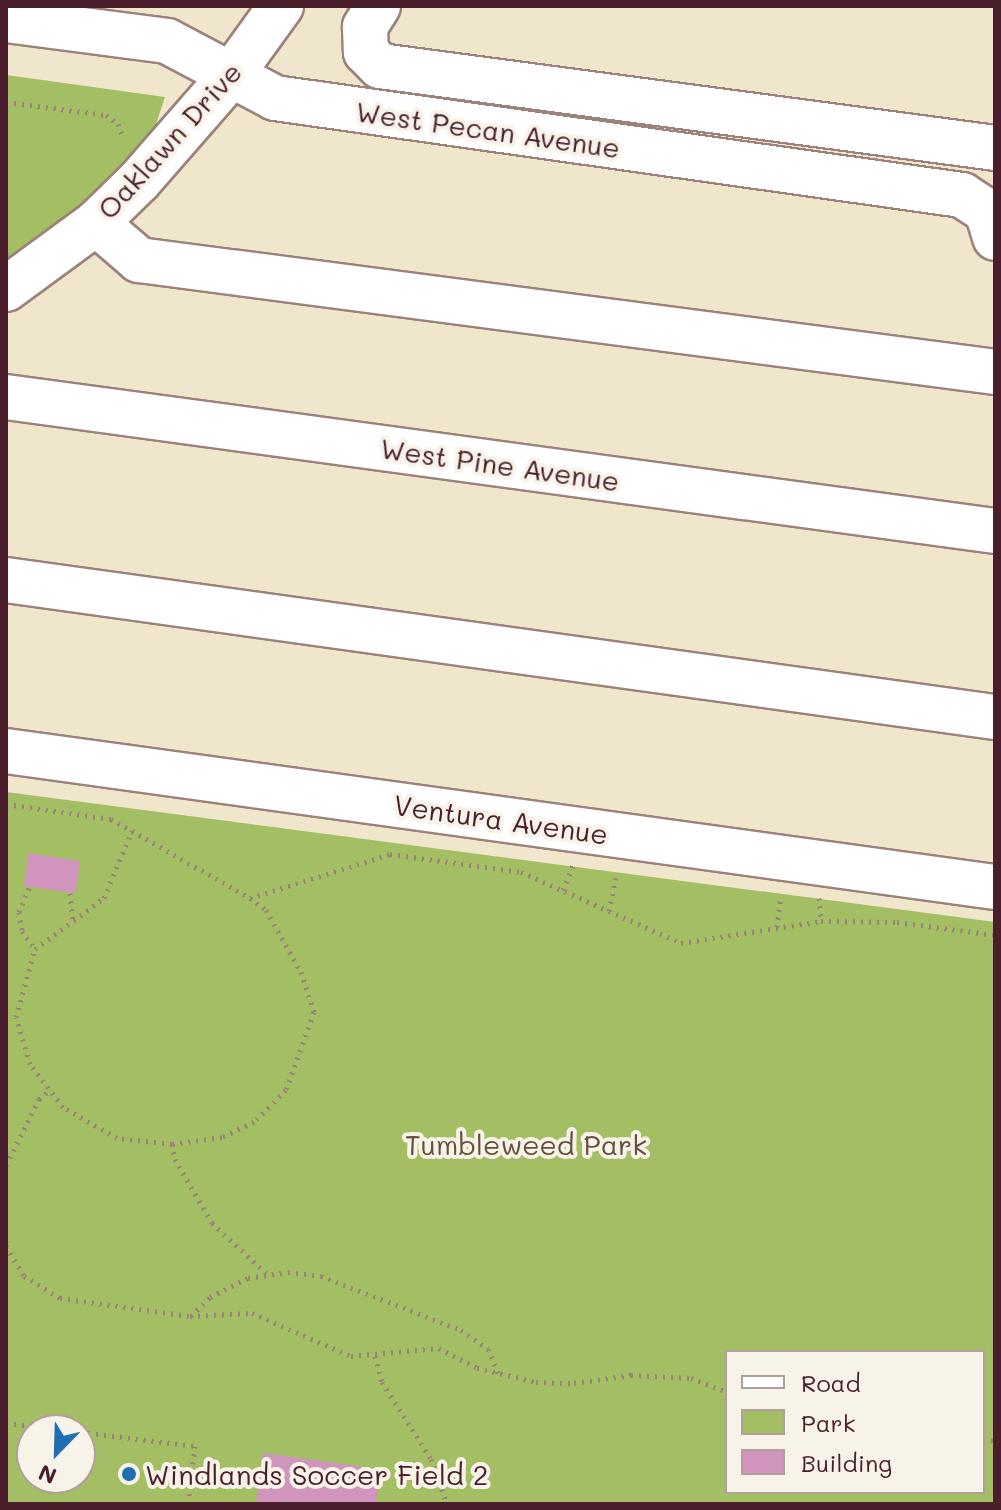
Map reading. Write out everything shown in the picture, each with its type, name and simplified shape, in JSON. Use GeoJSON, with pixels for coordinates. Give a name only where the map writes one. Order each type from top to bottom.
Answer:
{"type":"FeatureCollection","features":[{"type":"Feature","properties":{"kind":"street","name":"Oaklawn Drive"},"geometry":{"type":"LineString","coordinates":[[6,289],[96,223],[229,78],[281,6]]}},
{"type":"Feature","properties":{"kind":"street"},"geometry":{"type":"LineString","coordinates":[[378,6],[365,27],[366,52],[380,66],[995,148]]}},
{"type":"Feature","properties":{"kind":"street","name":"West Pecan Avenue"},"geometry":{"type":"LineString","coordinates":[[6,20],[167,41],[229,78],[275,98],[962,195],[988,221]]}},
{"type":"Feature","properties":{"kind":"street"},"geometry":{"type":"LineString","coordinates":[[96,223],[139,260],[995,372]]}},
{"type":"Feature","properties":{"kind":"street","name":"West Pine Avenue"},"geometry":{"type":"LineString","coordinates":[[6,397],[995,531]]}},
{"type":"Feature","properties":{"kind":"street"},"geometry":{"type":"LineString","coordinates":[[6,580],[995,717]]}},
{"type":"Feature","properties":{"kind":"street","name":"Ventura Avenue"},"geometry":{"type":"LineString","coordinates":[[6,751],[995,887]]}},
{"type":"Feature","properties":{"kind":"path"},"geometry":{"type":"LineString","coordinates":[[6,102],[100,114],[122,130]]}},
{"type":"Feature","properties":{"kind":"path"},"geometry":{"type":"LineString","coordinates":[[6,804],[111,819],[250,898],[266,910],[301,972],[314,1012],[286,1090],[254,1122],[222,1137],[172,1144],[117,1138],[96,1129],[63,1107],[30,1064],[16,1017],[35,949],[73,924],[104,898],[132,831]]}},
{"type":"Feature","properties":{"kind":"path"},"geometry":{"type":"LineString","coordinates":[[250,898],[390,854],[521,872],[681,943],[821,921],[897,922],[995,935]]}},
{"type":"Feature","properties":{"kind":"path"},"geometry":{"type":"LineString","coordinates":[[29,888],[19,912],[22,931],[35,949]]}},
{"type":"Feature","properties":{"kind":"path"},"geometry":{"type":"LineString","coordinates":[[70,893],[73,924]]}},
{"type":"Feature","properties":{"kind":"path"},"geometry":{"type":"LineString","coordinates":[[6,1165],[39,1099],[50,1090]]}},
{"type":"Feature","properties":{"kind":"path"},"geometry":{"type":"LineString","coordinates":[[172,1144],[175,1159],[212,1223],[266,1273]]}},
{"type":"Feature","properties":{"kind":"path"},"geometry":{"type":"LineString","coordinates":[[6,1246],[24,1276],[60,1298],[190,1316],[252,1313],[351,1356],[375,1356],[402,1348],[439,1348],[499,1375],[574,1383],[631,1375],[691,1378],[725,1391]]}},
{"type":"Feature","properties":{"kind":"path"},"geometry":{"type":"LineString","coordinates":[[190,1316],[210,1297],[266,1273],[321,1276],[461,1330],[488,1349],[499,1375]]}},
{"type":"Feature","properties":{"kind":"path"},"geometry":{"type":"LineString","coordinates":[[375,1356],[382,1382],[431,1459],[447,1504]]}},
{"type":"Feature","properties":{"kind":"path"},"geometry":{"type":"LineString","coordinates":[[96,1434],[195,1446],[188,1504]]}},
{"type":"Feature","properties":{"kind":"green space"},"geometry":{"type":"Polygon","coordinates":[[[6,75],[165,97],[138,179],[6,273],[6,75]]]}},
{"type":"Feature","properties":{"kind":"green space","name":"Tumbleweed Park"},"geometry":{"type":"Polygon","coordinates":[[[6,792],[995,922],[995,1504],[6,1504],[6,792]]]}},
{"type":"Feature","properties":{"kind":"building"},"geometry":{"type":"Polygon","coordinates":[[[28,853],[80,861],[76,893],[24,886],[28,853]]]}},
{"type":"Feature","properties":{"kind":"building"},"geometry":{"type":"Polygon","coordinates":[[[263,1453],[380,1469],[376,1504],[256,1504],[263,1453]]]}},
{"type":"Feature","properties":{"kind":"place","name":"Windlands Soccer Field 2"},"geometry":{"type":"Point","coordinates":[129,1474]}}]}
